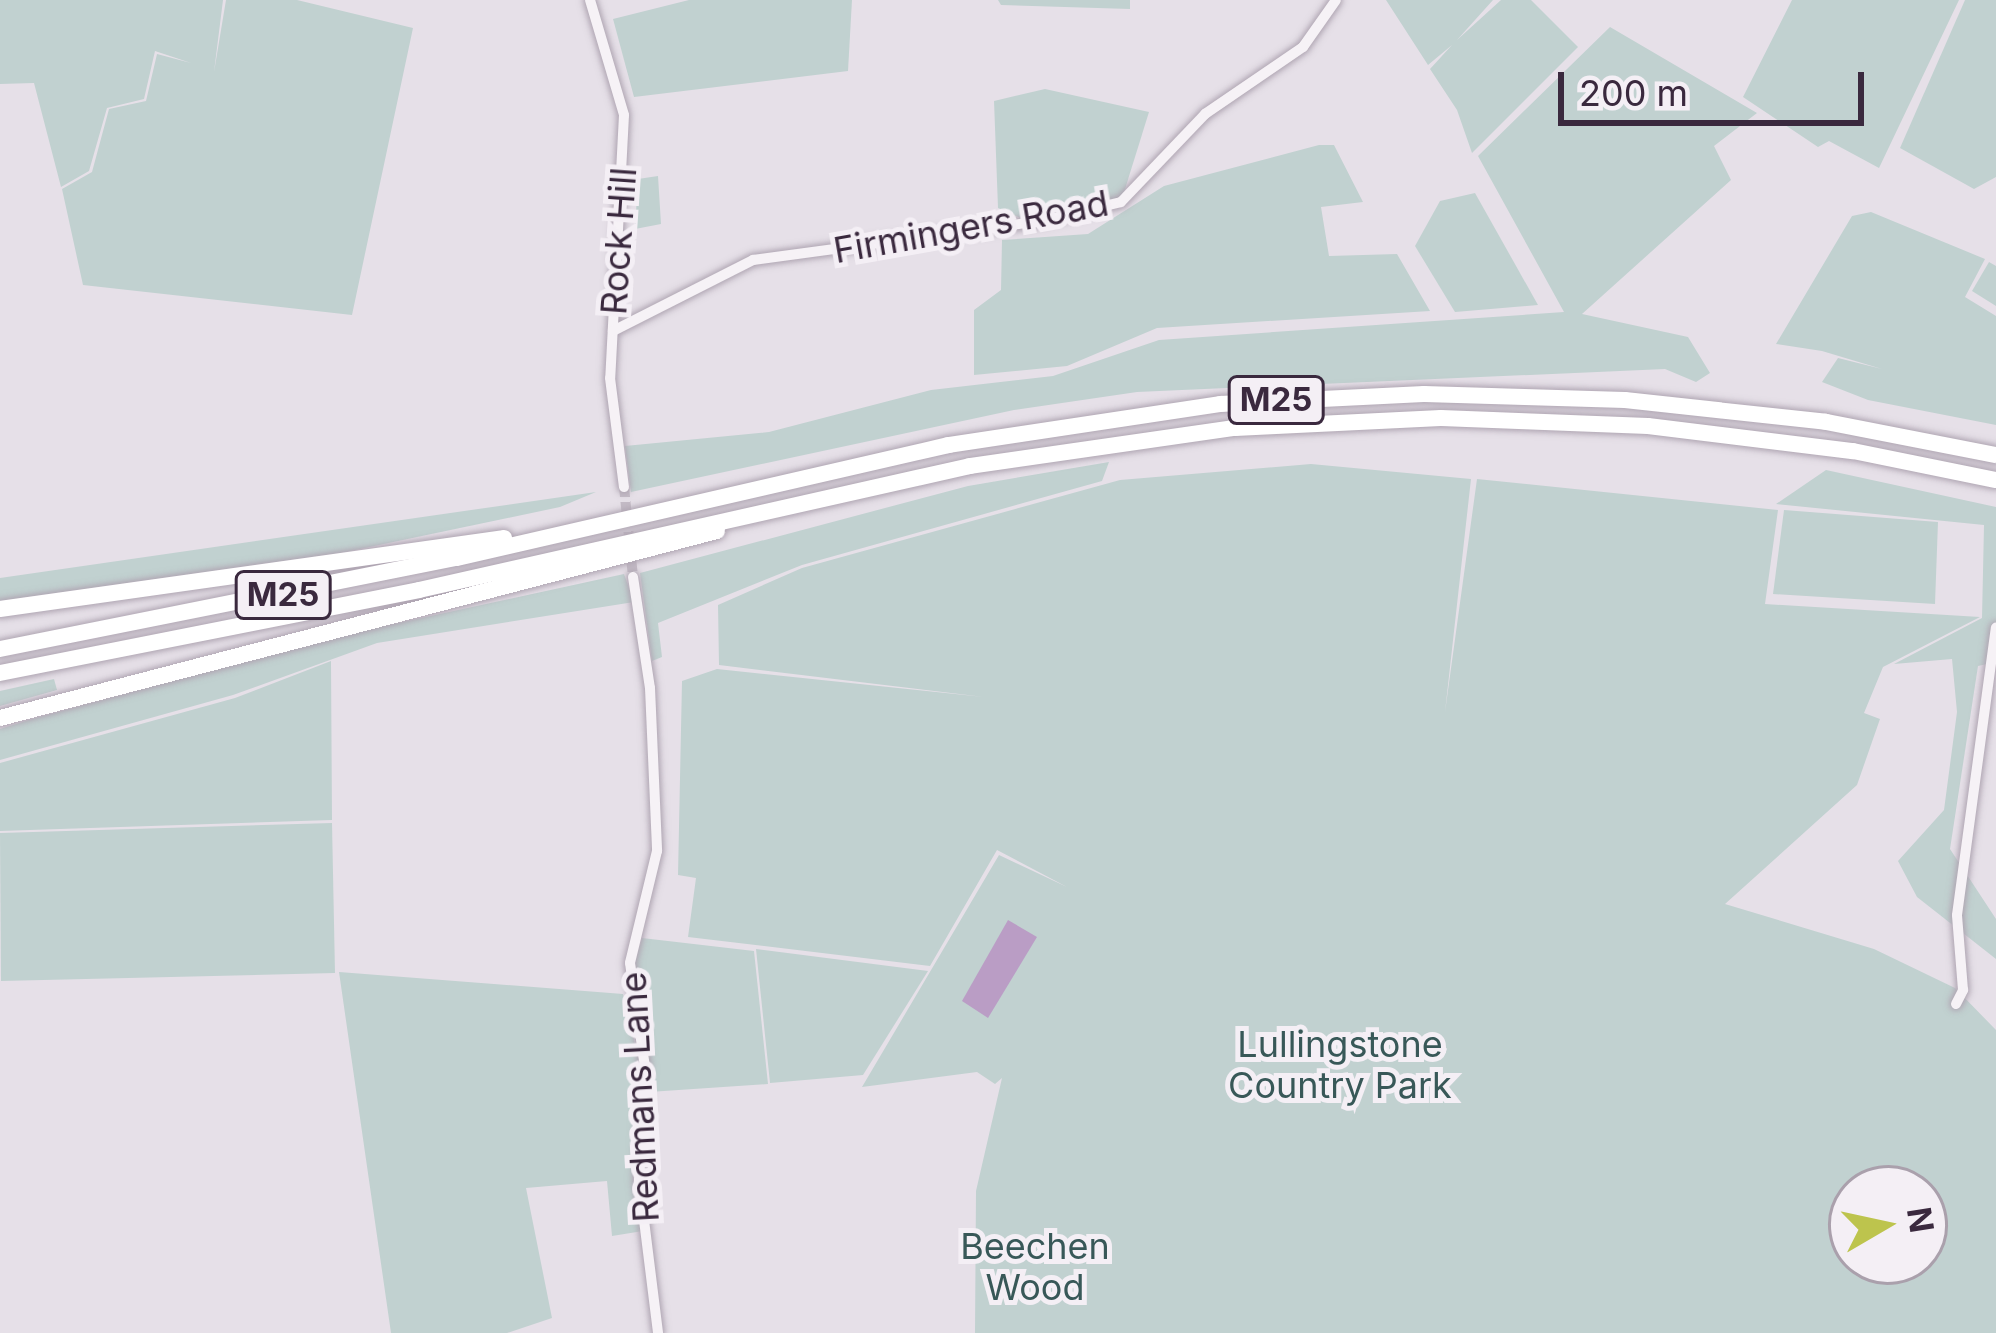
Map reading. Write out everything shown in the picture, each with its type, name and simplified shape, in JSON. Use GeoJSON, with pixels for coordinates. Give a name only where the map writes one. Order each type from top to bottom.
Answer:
{"type":"FeatureCollection","features":[{"type":"Feature","properties":{"kind":"highway","name":"M25"},"geometry":{"type":"LineString","coordinates":[[0,649],[564,535],[1014,432],[1288,399],[1625,400],[1826,422],[1996,455]]}},
{"type":"Feature","properties":{"kind":"highway","name":"M25"},"geometry":{"type":"LineString","coordinates":[[0,674],[1080,447],[1372,420],[1716,432],[1996,480]]}},
{"type":"Feature","properties":{"kind":"highway","name":"M25"},"geometry":{"type":"LineString","coordinates":[[0,718],[359,619],[676,548],[745,517]]}},
{"type":"Feature","properties":{"kind":"highway","name":"M25"},"geometry":{"type":"LineString","coordinates":[[0,609],[564,535]]}},
{"type":"Feature","properties":{"kind":"street","name":"Rock Hill"},"geometry":{"type":"LineString","coordinates":[[590,0],[624,115],[613,331],[624,487]]}},
{"type":"Feature","properties":{"kind":"street","name":"Firmingers Road"},"geometry":{"type":"LineString","coordinates":[[613,331],[753,260],[1042,221],[1121,202],[1204,114],[1303,47],[1336,0]]}},
{"type":"Feature","properties":{"kind":"street","name":"Redmans Lane"},"geometry":{"type":"LineString","coordinates":[[633,577],[650,688],[657,851],[630,963],[645,1067],[639,1180],[658,1333]]}},
{"type":"Feature","properties":{"kind":"street"},"geometry":{"type":"LineString","coordinates":[[1956,1004],[1963,990],[1957,915],[1996,628]]}},
{"type":"Feature","properties":{"kind":"green space"},"geometry":{"type":"Polygon","coordinates":[[[0,0],[223,0],[214,72],[226,0],[297,0],[413,28],[352,315],[83,285],[62,189],[92,172],[109,109],[146,101],[157,54],[191,63],[155,51],[144,99],[107,108],[89,171],[61,187],[34,83],[0,84],[0,0]]]}},
{"type":"Feature","properties":{"kind":"green space"},"geometry":{"type":"Polygon","coordinates":[[[689,0],[852,0],[848,71],[634,97],[613,19],[689,0]]]}},
{"type":"Feature","properties":{"kind":"green space"},"geometry":{"type":"Polygon","coordinates":[[[998,0],[1130,0],[1130,9],[1001,5],[998,0]]]}},
{"type":"Feature","properties":{"kind":"green space"},"geometry":{"type":"Polygon","coordinates":[[[1386,0],[1493,0],[1457,40],[1501,0],[1531,0],[1578,47],[1472,153],[1457,110],[1430,69],[1452,45],[1428,65],[1386,0]]]}},
{"type":"Feature","properties":{"kind":"green space"},"geometry":{"type":"Polygon","coordinates":[[[1792,0],[1959,0],[1879,168],[1829,141],[1818,147],[1743,97],[1792,0]]]}},
{"type":"Feature","properties":{"kind":"green space"},"geometry":{"type":"Polygon","coordinates":[[[1965,0],[1996,0],[1996,177],[1974,189],[1900,148],[1965,0]]]}},
{"type":"Feature","properties":{"kind":"green space"},"geometry":{"type":"Polygon","coordinates":[[[1610,27],[1757,113],[1714,146],[1731,180],[1582,314],[1688,337],[1710,373],[1696,382],[1665,369],[1137,392],[1014,410],[631,492],[625,446],[769,432],[931,390],[1053,376],[1159,340],[1564,312],[1478,156],[1610,27]]]}},
{"type":"Feature","properties":{"kind":"green space"},"geometry":{"type":"Polygon","coordinates":[[[1045,89],[1149,112],[1121,202],[1027,221],[998,208],[994,101],[1045,89]]]}},
{"type":"Feature","properties":{"kind":"green space"},"geometry":{"type":"Polygon","coordinates":[[[1334,145],[1363,202],[1321,207],[1329,256],[1397,254],[1430,311],[1157,328],[1067,366],[974,375],[974,310],[1001,290],[1002,240],[1088,234],[1164,186],[1334,145]]]}},
{"type":"Feature","properties":{"kind":"green space"},"geometry":{"type":"Polygon","coordinates":[[[658,176],[661,224],[635,229],[638,179],[658,176]]]}},
{"type":"Feature","properties":{"kind":"green space"},"geometry":{"type":"Polygon","coordinates":[[[1475,193],[1538,305],[1455,312],[1415,246],[1440,201],[1475,193]]]}},
{"type":"Feature","properties":{"kind":"green space"},"geometry":{"type":"Polygon","coordinates":[[[1871,212],[1985,259],[1965,297],[1996,316],[1996,425],[1868,400],[1822,382],[1838,358],[1882,369],[1822,351],[1776,344],[1852,216],[1871,212]]]}},
{"type":"Feature","properties":{"kind":"green space"},"geometry":{"type":"Polygon","coordinates":[[[1989,262],[1996,266],[1996,306],[1972,291],[1989,262]]]}},
{"type":"Feature","properties":{"kind":"green space"},"geometry":{"type":"Polygon","coordinates":[[[1109,462],[1102,481],[802,565],[658,623],[662,657],[652,661],[640,573],[968,486],[1109,462]]]}},
{"type":"Feature","properties":{"kind":"green space"},"geometry":{"type":"Polygon","coordinates":[[[1311,464],[1471,479],[1445,712],[1477,479],[1778,510],[1765,604],[1980,617],[1883,667],[1864,713],[1880,719],[1857,785],[1725,904],[1874,949],[1955,988],[1996,1030],[1996,1333],[975,1333],[976,1191],[1002,1078],[995,1084],[977,1072],[862,1087],[999,855],[1067,887],[997,850],[930,966],[688,937],[696,878],[678,875],[682,681],[717,669],[984,697],[719,665],[718,605],[802,568],[1120,480],[1311,464]]]}},
{"type":"Feature","properties":{"kind":"green space"},"geometry":{"type":"Polygon","coordinates":[[[1826,470],[1996,507],[1996,662],[1978,666],[1950,849],[1996,919],[1996,959],[1917,897],[1898,861],[1944,810],[1957,712],[1952,659],[1894,664],[1982,618],[1984,525],[1776,504],[1826,470]]]}},
{"type":"Feature","properties":{"kind":"green space"},"geometry":{"type":"Polygon","coordinates":[[[596,492],[560,507],[341,553],[0,601],[0,578],[596,492]]]}},
{"type":"Feature","properties":{"kind":"green space"},"geometry":{"type":"Polygon","coordinates":[[[1784,510],[1938,522],[1935,604],[1773,594],[1784,510]]]}},
{"type":"Feature","properties":{"kind":"green space"},"geometry":{"type":"Polygon","coordinates":[[[624,574],[634,602],[377,643],[233,695],[0,760],[0,729],[32,719],[343,635],[624,574]]]}},
{"type":"Feature","properties":{"kind":"green space"},"geometry":{"type":"Polygon","coordinates":[[[331,661],[332,820],[0,831],[0,763],[235,698],[331,661]]]}},
{"type":"Feature","properties":{"kind":"green space"},"geometry":{"type":"Polygon","coordinates":[[[54,679],[57,690],[0,706],[0,691],[54,679]]]}},
{"type":"Feature","properties":{"kind":"green space"},"geometry":{"type":"Polygon","coordinates":[[[332,823],[335,973],[1,981],[0,833],[332,823]]]}},
{"type":"Feature","properties":{"kind":"green space"},"geometry":{"type":"Polygon","coordinates":[[[642,938],[754,951],[768,1084],[649,1092],[635,963],[642,938]]]}},
{"type":"Feature","properties":{"kind":"green space"},"geometry":{"type":"Polygon","coordinates":[[[756,949],[928,971],[863,1075],[770,1083],[756,949]]]}},
{"type":"Feature","properties":{"kind":"green space"},"geometry":{"type":"Polygon","coordinates":[[[339,972],[623,994],[640,1065],[633,1179],[643,1231],[612,1236],[607,1181],[526,1188],[552,1318],[507,1333],[391,1333],[339,972]]]}},
{"type":"Feature","properties":{"kind":"shaded area"},"geometry":{"type":"Polygon","coordinates":[[[1008,920],[1037,937],[988,1018],[962,1001],[1008,920]]]}},
{"type":"Feature","properties":{"kind":"tunnel"},"geometry":{"type":"LineString","coordinates":[[624,487],[633,577]]}},
{"type":"Feature","properties":{"kind":"park label","name":"Lullingstone Country Park"},"geometry":{"type":"Point","coordinates":[1340,1064]}},
{"type":"Feature","properties":{"kind":"park label","name":"Beechen Wood"},"geometry":{"type":"Point","coordinates":[1035,1266]}}]}
